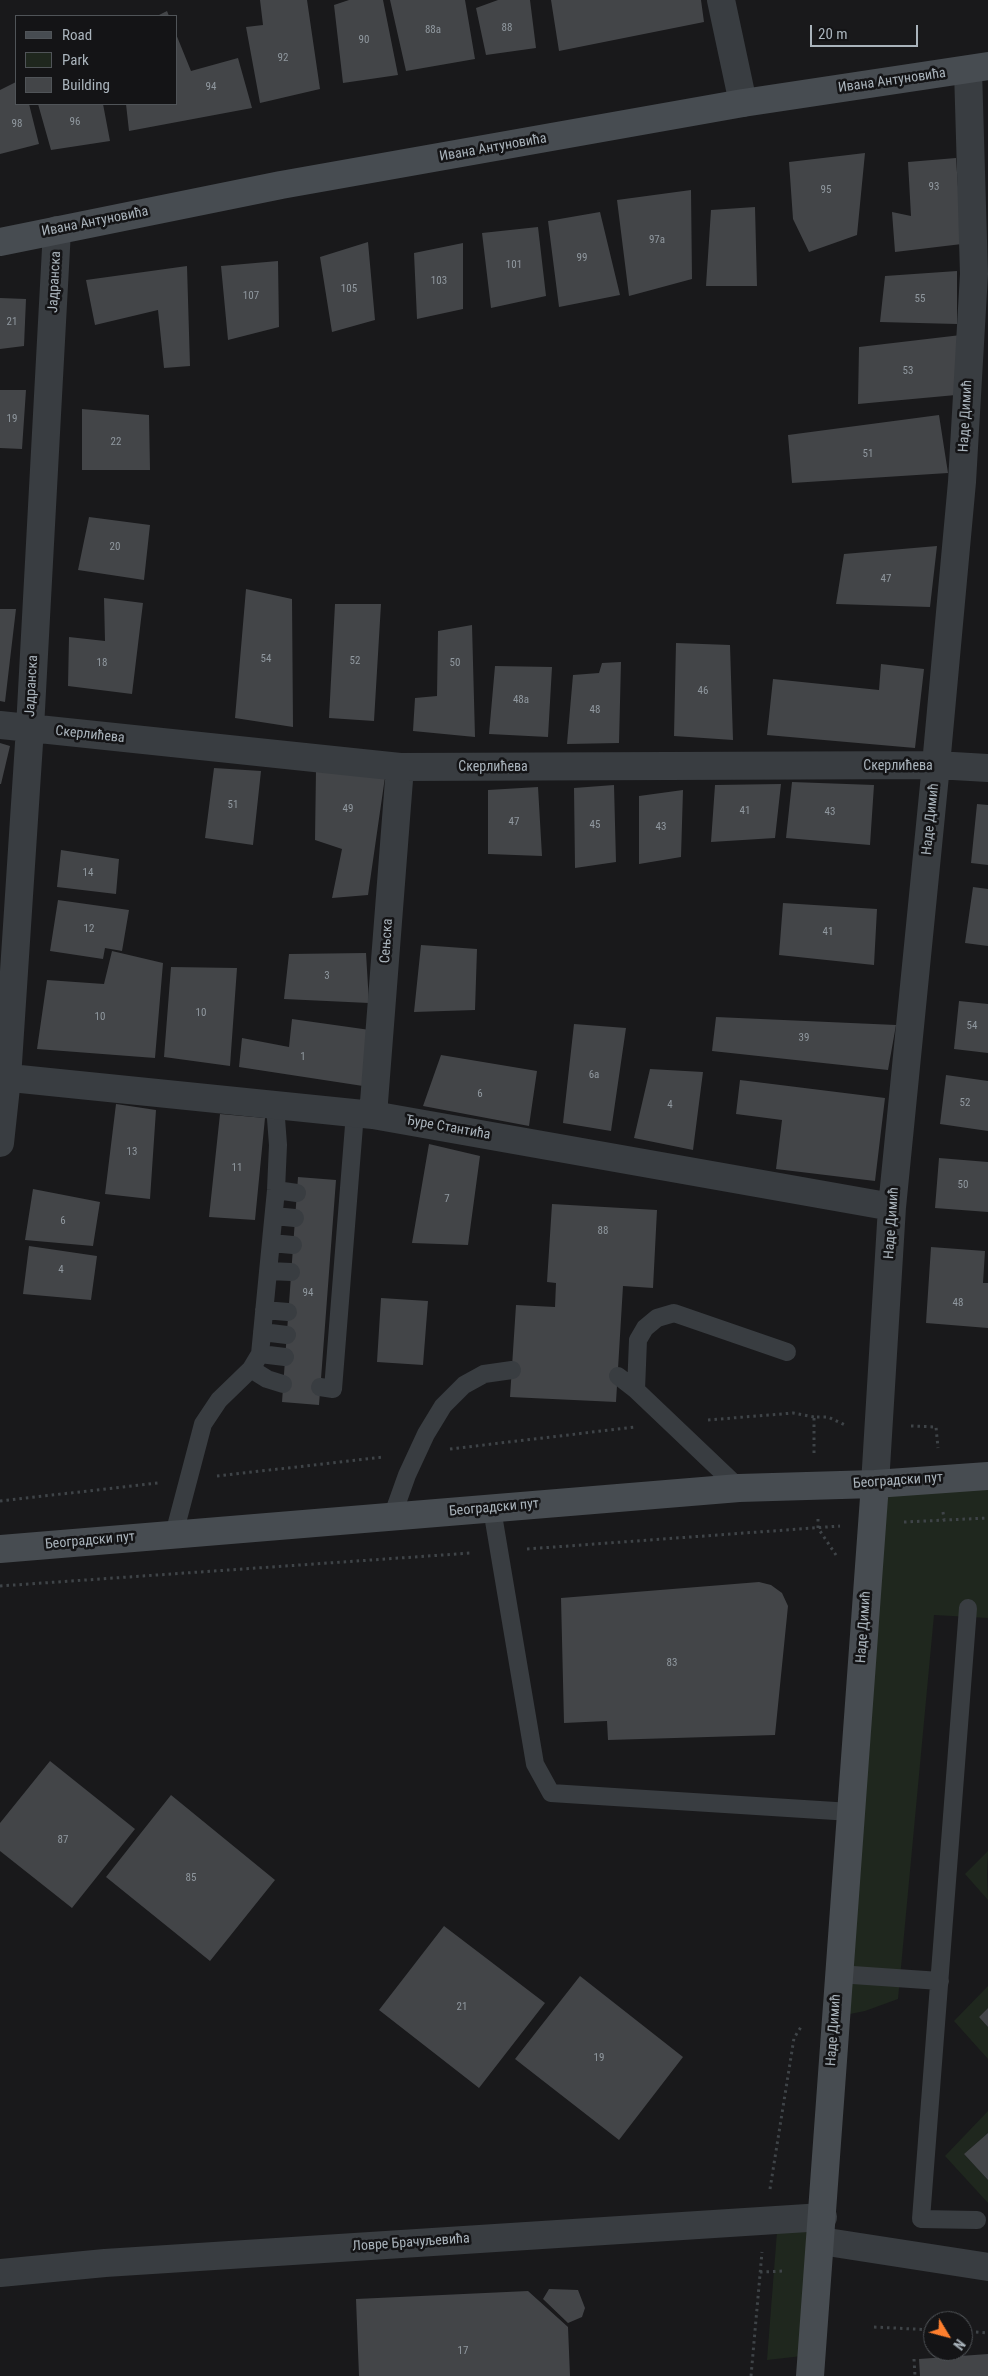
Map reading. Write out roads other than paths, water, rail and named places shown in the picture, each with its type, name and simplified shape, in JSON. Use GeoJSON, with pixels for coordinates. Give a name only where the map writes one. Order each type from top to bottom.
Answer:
{"type":"FeatureCollection","features":[{"type":"Feature","properties":{"kind":"street"},"geometry":{"type":"LineString","coordinates":[[721,0],[742,103]]}},
{"type":"Feature","properties":{"kind":"street","name":"Ивана Антуновића"},"geometry":{"type":"LineString","coordinates":[[0,242],[281,186],[742,103],[978,68]]}},
{"type":"Feature","properties":{"kind":"street","name":"Наде Димић"},"geometry":{"type":"LineString","coordinates":[[810,2376],[822,2229],[838,1974],[876,1484],[892,1207],[962,482],[974,274],[978,68]]}},
{"type":"Feature","properties":{"kind":"street","name":"Јадранска"},"geometry":{"type":"LineString","coordinates":[[0,1143],[3,1077],[30,728],[57,230]]}},
{"type":"Feature","properties":{"kind":"street","name":"Скерлићева"},"geometry":{"type":"LineString","coordinates":[[0,725],[400,767],[936,765],[988,768]]}},
{"type":"Feature","properties":{"kind":"street","name":"Сењска"},"geometry":{"type":"LineString","coordinates":[[364,1114],[400,767]]}},
{"type":"Feature","properties":{"kind":"street","name":"Ђуре Стантића"},"geometry":{"type":"LineString","coordinates":[[3,1077],[364,1114],[892,1207]]}},
{"type":"Feature","properties":{"kind":"street","name":"Београдски пут"},"geometry":{"type":"LineString","coordinates":[[0,1549],[738,1488],[876,1484],[988,1476]]}},
{"type":"Feature","properties":{"kind":"street","name":"Ловре Брачуљевића"},"geometry":{"type":"LineString","coordinates":[[0,2273],[115,2263],[765,2220],[822,2229],[988,2267]]}},
{"type":"Feature","properties":{"kind":"lane"},"geometry":{"type":"LineString","coordinates":[[174,1534],[203,1424],[219,1400],[251,1369],[260,1354],[276,1190],[278,1145],[275,1105]]}},
{"type":"Feature","properties":{"kind":"lane"},"geometry":{"type":"LineString","coordinates":[[320,1388],[333,1389],[329,1360],[341,1196],[364,1114]]}},
{"type":"Feature","properties":{"kind":"lane"},"geometry":{"type":"LineString","coordinates":[[276,1190],[297,1193]]}},
{"type":"Feature","properties":{"kind":"lane"},"geometry":{"type":"LineString","coordinates":[[274,1216],[295,1218]]}},
{"type":"Feature","properties":{"kind":"lane"},"geometry":{"type":"LineString","coordinates":[[271,1243],[293,1245]]}},
{"type":"Feature","properties":{"kind":"lane"},"geometry":{"type":"LineString","coordinates":[[268,1270],[291,1272]]}},
{"type":"Feature","properties":{"kind":"lane"},"geometry":{"type":"LineString","coordinates":[[264,1310],[288,1312]]}},
{"type":"Feature","properties":{"kind":"lane"},"geometry":{"type":"LineString","coordinates":[[636,1390],[638,1340],[645,1328],[657,1318],[674,1313],[787,1352]]}},
{"type":"Feature","properties":{"kind":"lane"},"geometry":{"type":"LineString","coordinates":[[262,1332],[287,1334]]}},
{"type":"Feature","properties":{"kind":"lane"},"geometry":{"type":"LineString","coordinates":[[260,1354],[285,1357]]}},
{"type":"Feature","properties":{"kind":"lane"},"geometry":{"type":"LineString","coordinates":[[251,1369],[267,1379],[283,1384]]}},
{"type":"Feature","properties":{"kind":"lane"},"geometry":{"type":"LineString","coordinates":[[392,1517],[407,1474],[426,1434],[443,1406],[464,1385],[484,1374],[512,1370]]}},
{"type":"Feature","properties":{"kind":"lane"},"geometry":{"type":"LineString","coordinates":[[618,1376],[636,1390],[738,1488]]}},
{"type":"Feature","properties":{"kind":"lane"},"geometry":{"type":"LineString","coordinates":[[492,1508],[535,1764],[551,1793],[850,1812]]}},
{"type":"Feature","properties":{"kind":"lane"},"geometry":{"type":"LineString","coordinates":[[968,1608],[921,2219],[977,2220]]}},
{"type":"Feature","properties":{"kind":"lane"},"geometry":{"type":"LineString","coordinates":[[838,1974],[940,1981]]}}]}
